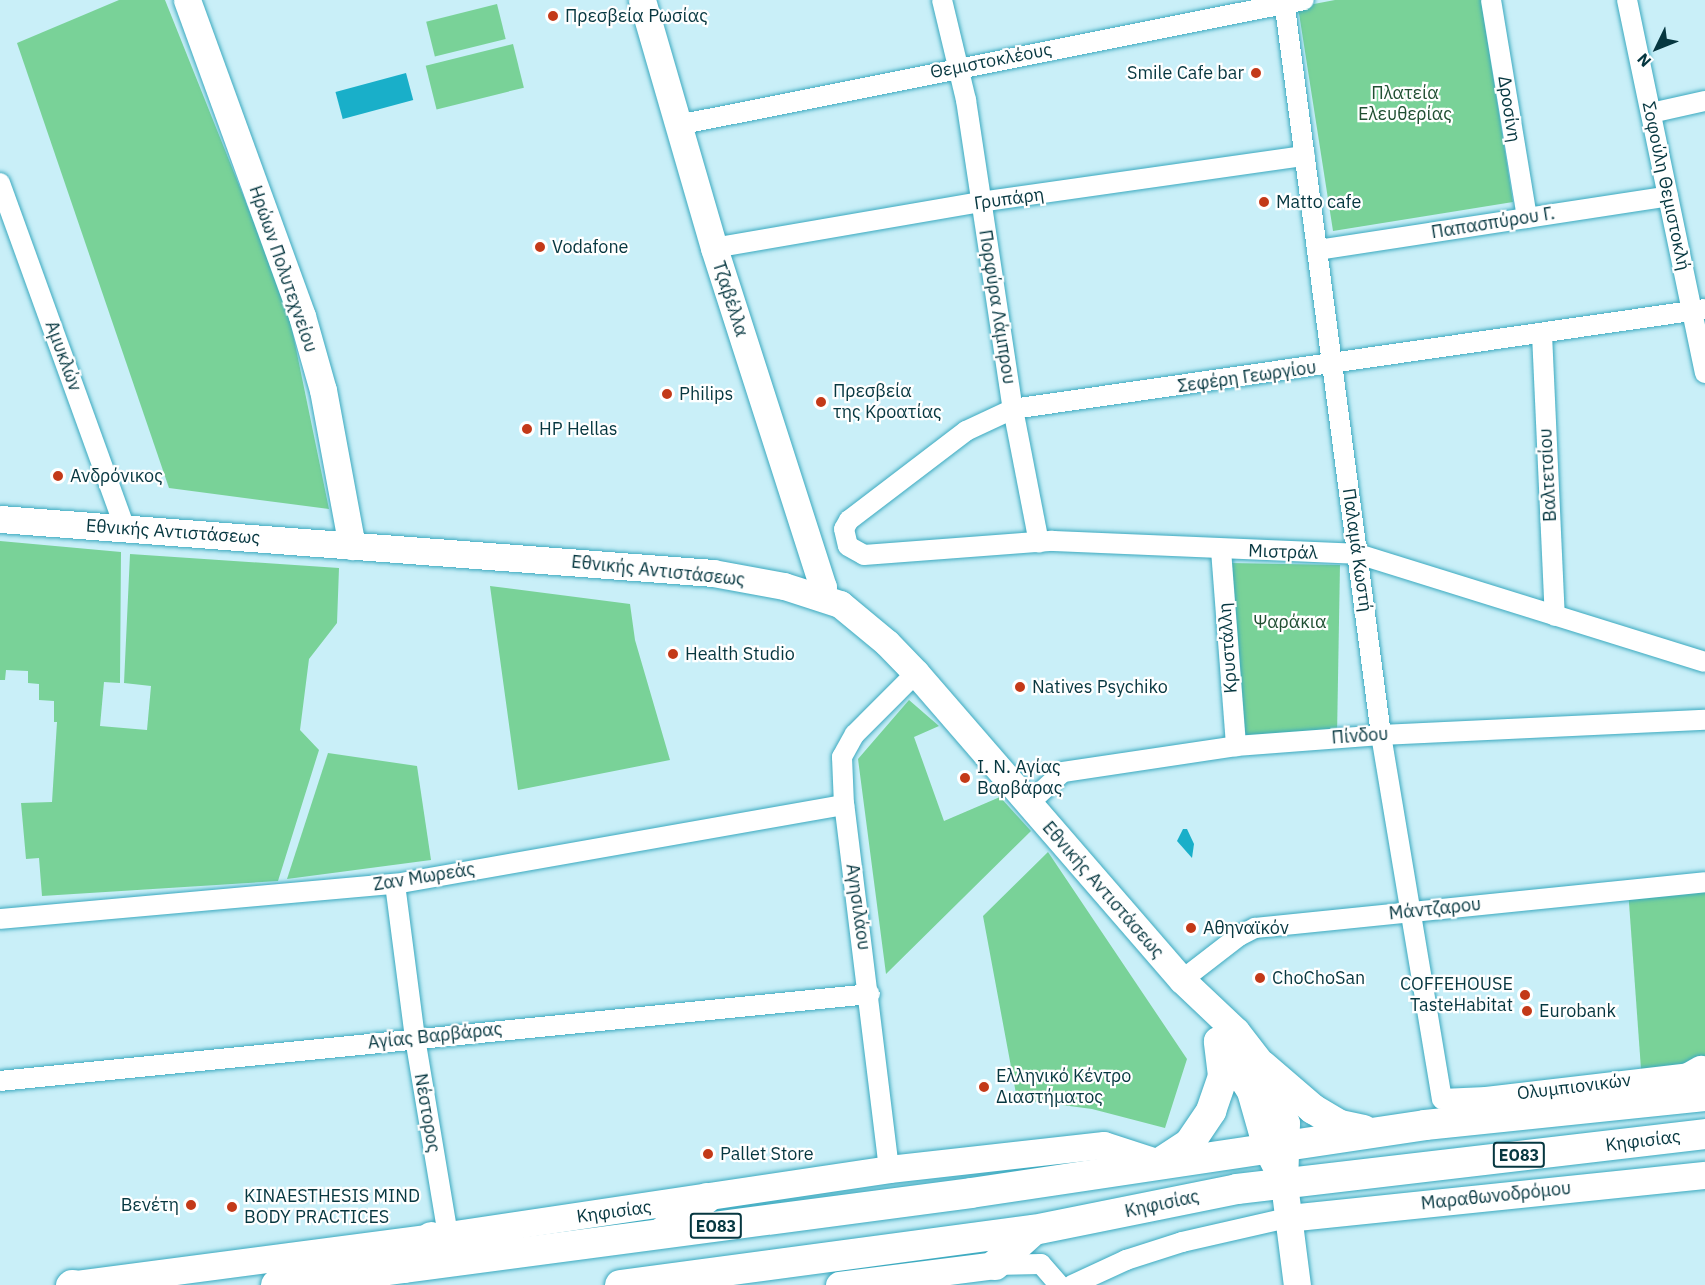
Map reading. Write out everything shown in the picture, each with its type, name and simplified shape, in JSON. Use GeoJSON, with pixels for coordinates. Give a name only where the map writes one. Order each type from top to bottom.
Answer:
{"type":"FeatureCollection","features":[{"type":"Feature","properties":{"kind":"main road"},"geometry":{"type":"LineString","coordinates":[[1156,1162],[1189,1144],[1211,1111],[1223,1076],[1219,1042]]}},
{"type":"Feature","properties":{"kind":"main road"},"geometry":{"type":"LineString","coordinates":[[1263,1066],[1295,1096],[1327,1118],[1340,1125],[1375,1132]]}},
{"type":"Feature","properties":{"kind":"main road","name":"Κηφισίας"},"geometry":{"type":"LineString","coordinates":[[276,1285],[971,1193],[1156,1162],[1276,1145],[1647,1102],[1704,1079]]}},
{"type":"Feature","properties":{"kind":"main road","name":"Κηφισίας"},"geometry":{"type":"LineString","coordinates":[[620,1285],[1034,1230],[1237,1189],[1705,1134]]}},
{"type":"Feature","properties":{"kind":"main road"},"geometry":{"type":"LineString","coordinates":[[662,1233],[706,1198]]}},
{"type":"Feature","properties":{"kind":"main road"},"geometry":{"type":"LineString","coordinates":[[995,1265],[1034,1230]]}},
{"type":"Feature","properties":{"kind":"main road"},"geometry":{"type":"LineString","coordinates":[[404,1268],[439,1236]]}},
{"type":"Feature","properties":{"kind":"street","name":"Ηρώων Πολυτεχνείου"},"geometry":{"type":"LineString","coordinates":[[187,0],[302,316],[323,390],[352,546]]}},
{"type":"Feature","properties":{"kind":"street","name":"Τζαβέλλα"},"geometry":{"type":"LineString","coordinates":[[642,0],[714,248],[820,578],[821,595]]}},
{"type":"Feature","properties":{"kind":"street","name":"Πορφύρα Λάμπρου"},"geometry":{"type":"LineString","coordinates":[[942,0],[959,67],[1013,409],[1039,543]]}},
{"type":"Feature","properties":{"kind":"street","name":"Δροσίνη"},"geometry":{"type":"LineString","coordinates":[[1491,0],[1527,218]]}},
{"type":"Feature","properties":{"kind":"street","name":"Σοφούλη Θεμιστοκλή"},"geometry":{"type":"LineString","coordinates":[[1627,0],[1668,196],[1699,310],[1705,373]]}},
{"type":"Feature","properties":{"kind":"street","name":"Θεμιστοκλέους"},"geometry":{"type":"LineString","coordinates":[[678,125],[1291,1]]}},
{"type":"Feature","properties":{"kind":"street","name":"Παλαμά Κωστή"},"geometry":{"type":"LineString","coordinates":[[1291,1],[1305,156],[1381,735],[1442,1099]]}},
{"type":"Feature","properties":{"kind":"street"},"geometry":{"type":"LineString","coordinates":[[1651,113],[1705,101]]}},
{"type":"Feature","properties":{"kind":"street","name":"Γρυπάρη"},"geometry":{"type":"LineString","coordinates":[[714,248],[980,202],[1305,156]]}},
{"type":"Feature","properties":{"kind":"street","name":"Αμυκλών"},"geometry":{"type":"LineString","coordinates":[[0,183],[125,529]]}},
{"type":"Feature","properties":{"kind":"street","name":"Παπασπύρου Γ."},"geometry":{"type":"LineString","coordinates":[[1317,250],[1668,196]]}},
{"type":"Feature","properties":{"kind":"street","name":"Σεφέρη Γεωργίου"},"geometry":{"type":"LineString","coordinates":[[848,546],[844,529],[849,520],[966,431],[1013,409],[1332,365],[1699,310]]}},
{"type":"Feature","properties":{"kind":"street","name":"Βαλτετσίου"},"geometry":{"type":"LineString","coordinates":[[1542,334],[1555,616]]}},
{"type":"Feature","properties":{"kind":"street","name":"Εθνικής Αντιστάσεως"},"geometry":{"type":"LineString","coordinates":[[0,519],[713,573],[821,595],[863,622],[916,673],[1182,981],[1236,1031],[1263,1066],[1281,1103],[1276,1145]]}},
{"type":"Feature","properties":{"kind":"street","name":"Μιστράλ"},"geometry":{"type":"LineString","coordinates":[[848,546],[864,555],[886,556],[1039,543],[1358,554],[1705,662]]}},
{"type":"Feature","properties":{"kind":"street","name":"Κρυστάλλη"},"geometry":{"type":"LineString","coordinates":[[1221,550],[1236,746]]}},
{"type":"Feature","properties":{"kind":"street","name":"Αγησιλάου"},"geometry":{"type":"LineString","coordinates":[[889,1169],[870,994],[841,769],[846,745],[916,673]]}},
{"type":"Feature","properties":{"kind":"street","name":"Πίνδου"},"geometry":{"type":"LineString","coordinates":[[1029,803],[1063,772],[1236,746],[1381,735],[1705,720]]}},
{"type":"Feature","properties":{"kind":"street","name":"Ζαν Μωρεάς"},"geometry":{"type":"LineString","coordinates":[[0,919],[395,884],[844,805]]}},
{"type":"Feature","properties":{"kind":"street","name":"Μάντζαρου"},"geometry":{"type":"LineString","coordinates":[[1182,981],[1239,936],[1255,928],[1705,882]]}},
{"type":"Feature","properties":{"kind":"street","name":"Νέστορος"},"geometry":{"type":"LineString","coordinates":[[395,884],[439,1236]]}},
{"type":"Feature","properties":{"kind":"street","name":"Εθνικής Αντιστάσεως"},"geometry":{"type":"LineString","coordinates":[[1182,981],[1191,1006],[1219,1042],[1250,1091],[1276,1145],[1284,1184],[1297,1285]]}},
{"type":"Feature","properties":{"kind":"street","name":"Αγίας Βαρβάρας"},"geometry":{"type":"LineString","coordinates":[[0,1081],[870,994]]}},
{"type":"Feature","properties":{"kind":"street","name":"Ολυμπιονικών"},"geometry":{"type":"LineString","coordinates":[[1442,1099],[1704,1079]]}},
{"type":"Feature","properties":{"kind":"street","name":"Κηφισίας"},"geometry":{"type":"LineString","coordinates":[[71,1285],[439,1236],[889,1169],[1104,1145],[1156,1162]]}},
{"type":"Feature","properties":{"kind":"street","name":"Μαραθωνοδρόμου"},"geometry":{"type":"LineString","coordinates":[[1288,1218],[1705,1175]]}},
{"type":"Feature","properties":{"kind":"street"},"geometry":{"type":"LineString","coordinates":[[1072,1285],[1126,1260],[1182,1242],[1288,1218]]}},
{"type":"Feature","properties":{"kind":"street"},"geometry":{"type":"LineString","coordinates":[[839,1285],[995,1265],[1041,1264],[1059,1285]]}},
{"type":"Feature","properties":{"kind":"green space"},"geometry":{"type":"Polygon","coordinates":[[[119,0],[165,0],[287,305],[329,509],[169,488],[17,43],[119,0]]]}},
{"type":"Feature","properties":{"kind":"green space","name":"Πλατεία Ελευθερίας"},"geometry":{"type":"Polygon","coordinates":[[[1335,0],[1481,0],[1513,202],[1333,231],[1298,7],[1335,0]]]}},
{"type":"Feature","properties":{"kind":"green space"},"geometry":{"type":"Polygon","coordinates":[[[497,4],[506,39],[435,57],[426,22],[497,4]]]}},
{"type":"Feature","properties":{"kind":"green space"},"geometry":{"type":"Polygon","coordinates":[[[513,44],[524,88],[437,109],[426,66],[513,44]]]}},
{"type":"Feature","properties":{"kind":"green space"},"geometry":{"type":"Polygon","coordinates":[[[0,541],[121,552],[120,683],[104,682],[100,726],[147,730],[151,686],[124,683],[130,554],[339,568],[337,623],[309,659],[300,730],[319,750],[278,881],[42,896],[39,858],[26,859],[21,803],[52,802],[57,722],[54,722],[54,701],[39,700],[39,684],[28,683],[28,671],[6,670],[5,680],[0,680],[0,541]]]}},
{"type":"Feature","properties":{"kind":"green space","name":"Ψαράκια"},"geometry":{"type":"Polygon","coordinates":[[[1230,563],[1340,565],[1337,737],[1227,735],[1230,563]]]}},
{"type":"Feature","properties":{"kind":"green space"},"geometry":{"type":"Polygon","coordinates":[[[490,586],[630,604],[635,640],[670,760],[518,790],[490,586]]]}},
{"type":"Feature","properties":{"kind":"green space"},"geometry":{"type":"Polygon","coordinates":[[[909,700],[939,726],[914,737],[944,821],[1000,797],[1031,831],[886,974],[858,759],[909,700]]]}},
{"type":"Feature","properties":{"kind":"green space"},"geometry":{"type":"Polygon","coordinates":[[[328,753],[417,766],[431,860],[287,879],[328,753]]]}},
{"type":"Feature","properties":{"kind":"green space"},"geometry":{"type":"Polygon","coordinates":[[[1048,852],[1187,1059],[1165,1128],[1092,1109],[1017,1099],[983,916],[1048,852]]]}},
{"type":"Feature","properties":{"kind":"green space"},"geometry":{"type":"Polygon","coordinates":[[[1705,882],[1705,1067],[1641,1069],[1628,889],[1705,882]]]}},
{"type":"Feature","properties":{"kind":"water"},"geometry":{"type":"Polygon","coordinates":[[[406,73],[413,100],[343,119],[335,92],[406,73]]]}},
{"type":"Feature","properties":{"kind":"water"},"geometry":{"type":"Polygon","coordinates":[[[1183,829],[1187,829],[1194,844],[1192,858],[1177,841],[1183,829]]]}},
{"type":"Feature","properties":{"kind":"place","name":"Πρεσβεία Ρωσίας"},"geometry":{"type":"Point","coordinates":[553,16]}},
{"type":"Feature","properties":{"kind":"place","name":"Smile Cafe bar"},"geometry":{"type":"Point","coordinates":[1256,73]}},
{"type":"Feature","properties":{"kind":"place","name":"Matto cafe"},"geometry":{"type":"Point","coordinates":[1264,202]}},
{"type":"Feature","properties":{"kind":"place","name":"Vodafone"},"geometry":{"type":"Point","coordinates":[540,247]}},
{"type":"Feature","properties":{"kind":"place","name":"Philips"},"geometry":{"type":"Point","coordinates":[667,394]}},
{"type":"Feature","properties":{"kind":"place","name":"Πρεσβεία της Κροατίας"},"geometry":{"type":"Point","coordinates":[821,402]}},
{"type":"Feature","properties":{"kind":"place","name":"HP Hellas"},"geometry":{"type":"Point","coordinates":[527,429]}},
{"type":"Feature","properties":{"kind":"place","name":"Ανδρόνικος"},"geometry":{"type":"Point","coordinates":[58,476]}},
{"type":"Feature","properties":{"kind":"place","name":"Health Studio"},"geometry":{"type":"Point","coordinates":[673,654]}},
{"type":"Feature","properties":{"kind":"place","name":"Natives Psychiko"},"geometry":{"type":"Point","coordinates":[1020,687]}},
{"type":"Feature","properties":{"kind":"place","name":"Ι. Ν. Αγίας Βαρβάρας"},"geometry":{"type":"Point","coordinates":[965,778]}},
{"type":"Feature","properties":{"kind":"place","name":"Αθηναϊκόν"},"geometry":{"type":"Point","coordinates":[1191,928]}},
{"type":"Feature","properties":{"kind":"place","name":"ChoChoSan"},"geometry":{"type":"Point","coordinates":[1260,978]}},
{"type":"Feature","properties":{"kind":"place","name":"COFFEHOUSE TasteHabitat"},"geometry":{"type":"Point","coordinates":[1525,995]}},
{"type":"Feature","properties":{"kind":"place","name":"Eurobank"},"geometry":{"type":"Point","coordinates":[1527,1011]}},
{"type":"Feature","properties":{"kind":"place","name":"Ελληνικό Κέντρο Διαστήματος"},"geometry":{"type":"Point","coordinates":[984,1087]}},
{"type":"Feature","properties":{"kind":"place","name":"Pallet Store"},"geometry":{"type":"Point","coordinates":[708,1154]}},
{"type":"Feature","properties":{"kind":"place","name":"Βενέτη"},"geometry":{"type":"Point","coordinates":[191,1205]}},
{"type":"Feature","properties":{"kind":"place","name":"KINAESTHESIS MIND BODY PRACTICES"},"geometry":{"type":"Point","coordinates":[232,1207]}}]}
